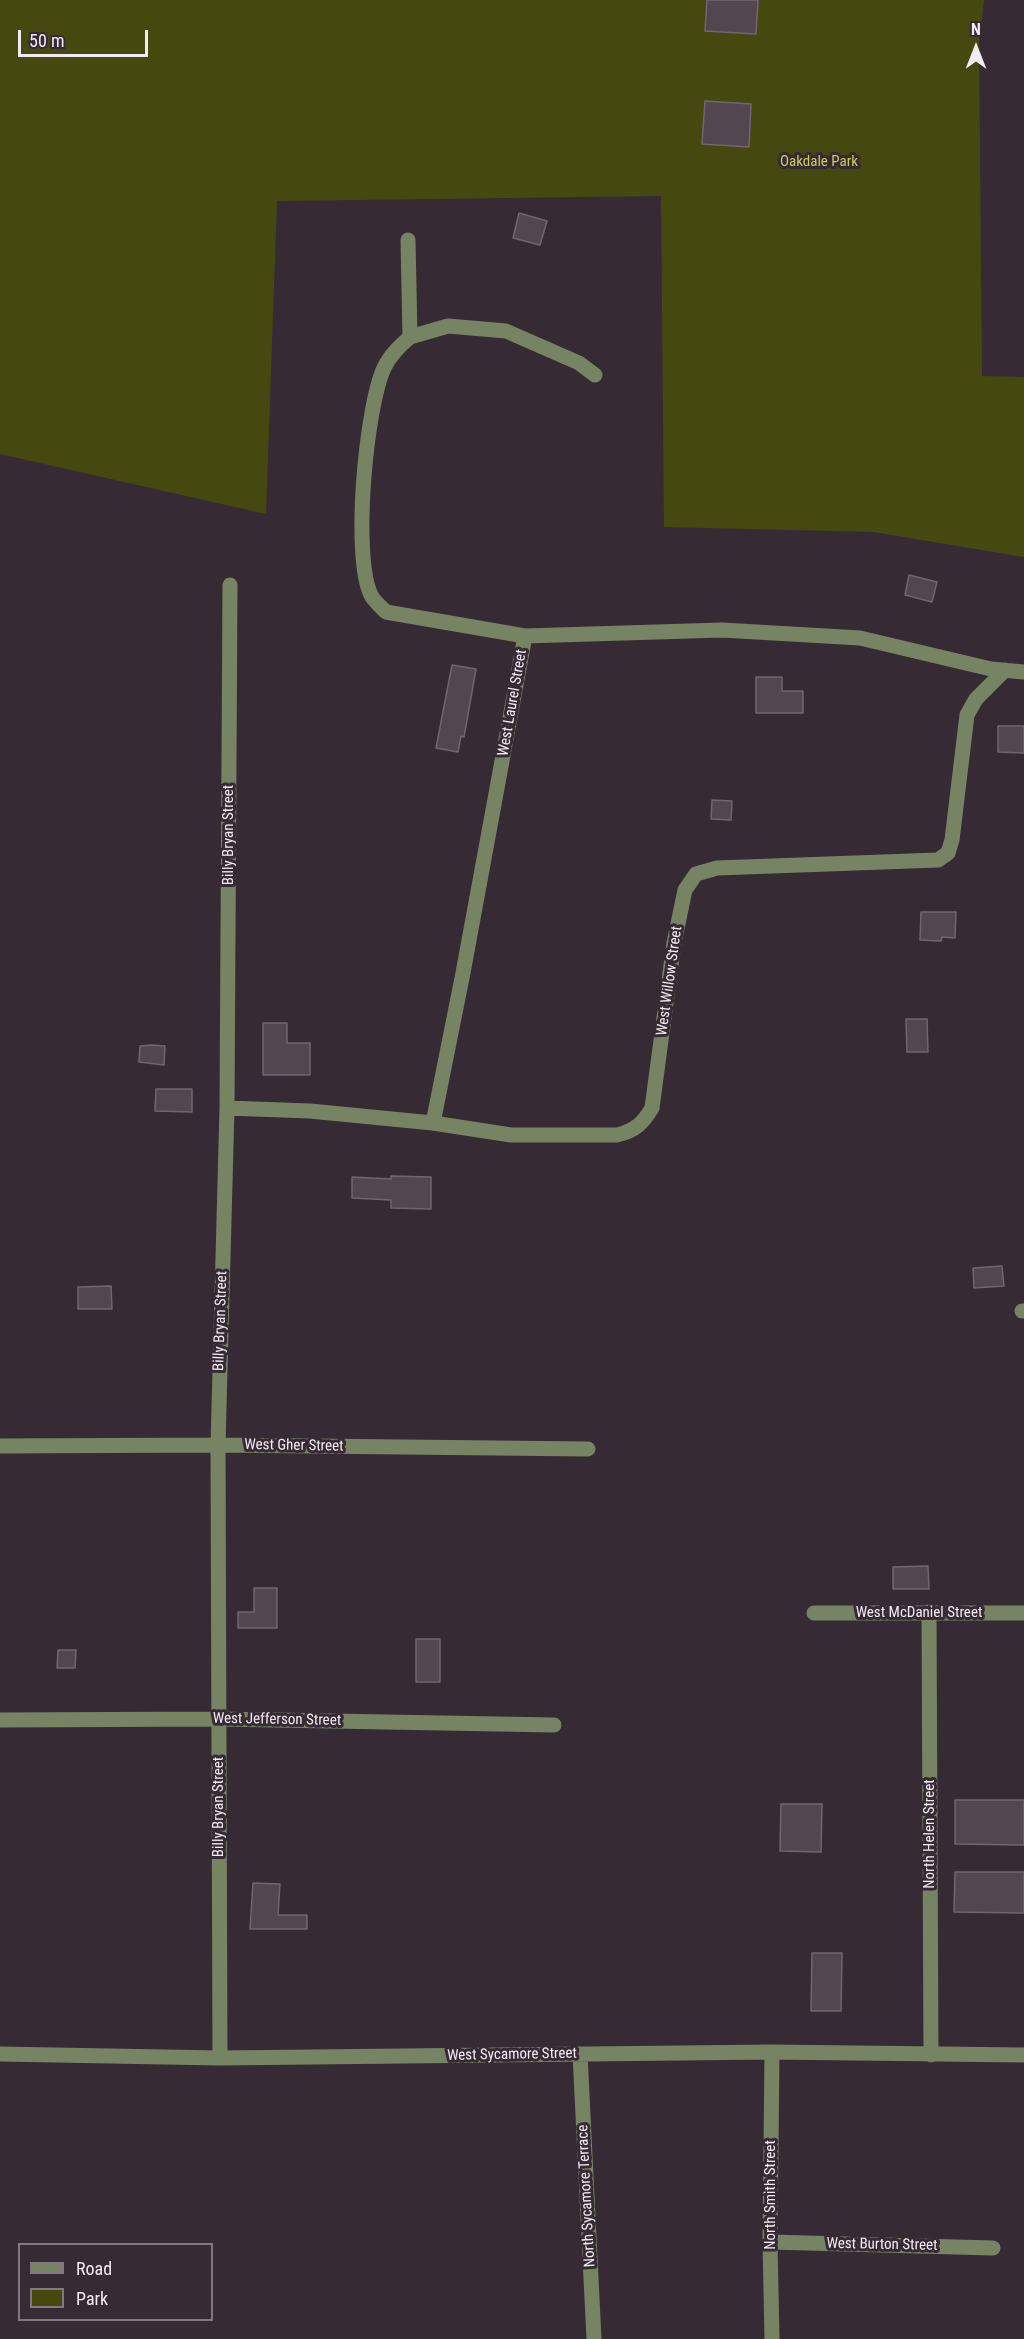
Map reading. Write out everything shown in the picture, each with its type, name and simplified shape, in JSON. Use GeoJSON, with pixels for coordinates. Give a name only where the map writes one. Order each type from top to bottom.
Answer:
{"type":"FeatureCollection","features":[{"type":"Feature","properties":{"kind":"street"},"geometry":{"type":"LineString","coordinates":[[408,240],[410,337]]}},
{"type":"Feature","properties":{"kind":"street"},"geometry":{"type":"LineString","coordinates":[[525,636],[386,612],[371,596],[365,575],[360,528],[376,387],[393,353],[410,337],[448,326],[506,331],[579,363],[595,375]]}},
{"type":"Feature","properties":{"kind":"street","name":"Billy Bryan Street"},"geometry":{"type":"LineString","coordinates":[[219,2058],[218,1445],[227,1108],[230,585]]}},
{"type":"Feature","properties":{"kind":"street","name":"West Laurel Street"},"geometry":{"type":"LineString","coordinates":[[433,1123],[464,973],[525,636],[722,630],[860,638],[990,669],[1024,672]]}},
{"type":"Feature","properties":{"kind":"street","name":"West Willow Street"},"geometry":{"type":"LineString","coordinates":[[227,1108],[304,1111],[433,1123],[511,1135],[617,1135],[629,1132],[644,1123],[652,1108],[674,943],[685,890],[696,874],[717,868],[938,860],[948,853],[952,840],[967,715],[976,699],[1005,670]]}},
{"type":"Feature","properties":{"kind":"street","name":"West Gher Street"},"geometry":{"type":"LineString","coordinates":[[0,1446],[218,1445],[588,1449]]}},
{"type":"Feature","properties":{"kind":"street","name":"North Helen Street"},"geometry":{"type":"LineString","coordinates":[[928,1612],[932,2055]]}},
{"type":"Feature","properties":{"kind":"street","name":"West McDaniel Street"},"geometry":{"type":"LineString","coordinates":[[814,1613],[1024,1613]]}},
{"type":"Feature","properties":{"kind":"street","name":"West Jefferson Street"},"geometry":{"type":"LineString","coordinates":[[0,1720],[219,1719],[554,1725]]}},
{"type":"Feature","properties":{"kind":"street","name":"West Sycamore Street"},"geometry":{"type":"LineString","coordinates":[[0,2054],[219,2058],[772,2052],[1024,2055]]}},
{"type":"Feature","properties":{"kind":"street","name":"North Smith Street"},"geometry":{"type":"LineString","coordinates":[[772,2052],[770,2242],[772,2339]]}},
{"type":"Feature","properties":{"kind":"street","name":"North Sycamore Terrace"},"geometry":{"type":"LineString","coordinates":[[580,2054],[594,2339]]}},
{"type":"Feature","properties":{"kind":"street","name":"West Burton Street"},"geometry":{"type":"LineString","coordinates":[[770,2242],[993,2248]]}},
{"type":"Feature","properties":{"kind":"green space","name":"Oakdale Park"},"geometry":{"type":"Polygon","coordinates":[[[0,0],[984,0],[979,42],[982,376],[1024,377],[1024,557],[874,532],[664,527],[661,196],[277,201],[266,514],[0,454],[0,0]]]}},
{"type":"Feature","properties":{"kind":"building"},"geometry":{"type":"Polygon","coordinates":[[[707,0],[758,0],[756,34],[705,31],[707,0]]]}},
{"type":"Feature","properties":{"kind":"building"},"geometry":{"type":"Polygon","coordinates":[[[705,101],[751,104],[749,147],[702,144],[705,101]]]}},
{"type":"Feature","properties":{"kind":"building"},"geometry":{"type":"Polygon","coordinates":[[[519,213],[547,221],[540,245],[513,238],[519,213]]]}},
{"type":"Feature","properties":{"kind":"building"},"geometry":{"type":"Polygon","coordinates":[[[909,575],[937,582],[932,602],[905,595],[909,575]]]}},
{"type":"Feature","properties":{"kind":"building"},"geometry":{"type":"Polygon","coordinates":[[[452,665],[476,669],[464,737],[461,736],[458,752],[436,748],[452,665]]]}},
{"type":"Feature","properties":{"kind":"building"},"geometry":{"type":"Polygon","coordinates":[[[756,677],[782,677],[782,691],[803,691],[803,713],[756,713],[756,677]]]}},
{"type":"Feature","properties":{"kind":"building"},"geometry":{"type":"Polygon","coordinates":[[[998,726],[1024,726],[1024,753],[998,752],[998,726]]]}},
{"type":"Feature","properties":{"kind":"building"},"geometry":{"type":"Polygon","coordinates":[[[712,800],[732,801],[731,820],[711,819],[712,800]]]}},
{"type":"Feature","properties":{"kind":"building"},"geometry":{"type":"Polygon","coordinates":[[[921,912],[956,912],[955,938],[942,937],[941,941],[920,940],[921,912]]]}},
{"type":"Feature","properties":{"kind":"building"},"geometry":{"type":"Polygon","coordinates":[[[906,1019],[927,1019],[928,1052],[907,1052],[906,1019]]]}},
{"type":"Feature","properties":{"kind":"building"},"geometry":{"type":"Polygon","coordinates":[[[263,1023],[287,1023],[287,1043],[310,1043],[310,1075],[263,1075],[263,1023]]]}},
{"type":"Feature","properties":{"kind":"building"},"geometry":{"type":"Polygon","coordinates":[[[140,1046],[165,1046],[164,1065],[139,1062],[140,1046]]]}},
{"type":"Feature","properties":{"kind":"building"},"geometry":{"type":"Polygon","coordinates":[[[156,1089],[192,1089],[192,1112],[155,1111],[156,1089]]]}},
{"type":"Feature","properties":{"kind":"building"},"geometry":{"type":"Polygon","coordinates":[[[391,1176],[431,1177],[431,1209],[391,1208],[391,1200],[352,1198],[352,1177],[391,1179],[391,1176]]]}},
{"type":"Feature","properties":{"kind":"building"},"geometry":{"type":"Polygon","coordinates":[[[1002,1266],[1004,1286],[974,1288],[973,1268],[1002,1266]]]}},
{"type":"Feature","properties":{"kind":"building"},"geometry":{"type":"Polygon","coordinates":[[[111,1286],[112,1309],[78,1309],[78,1287],[111,1286]]]}},
{"type":"Feature","properties":{"kind":"building"},"geometry":{"type":"Polygon","coordinates":[[[928,1566],[929,1589],[893,1589],[893,1567],[928,1566]]]}},
{"type":"Feature","properties":{"kind":"building"},"geometry":{"type":"Polygon","coordinates":[[[254,1588],[277,1588],[277,1628],[238,1628],[238,1612],[254,1612],[254,1588]]]}},
{"type":"Feature","properties":{"kind":"building"},"geometry":{"type":"Polygon","coordinates":[[[416,1639],[440,1639],[440,1682],[416,1682],[416,1639]]]}},
{"type":"Feature","properties":{"kind":"building"},"geometry":{"type":"Polygon","coordinates":[[[58,1650],[76,1650],[75,1668],[57,1668],[58,1650]]]}},
{"type":"Feature","properties":{"kind":"building"},"geometry":{"type":"Polygon","coordinates":[[[955,1800],[1024,1800],[1024,1845],[955,1844],[955,1800]]]}},
{"type":"Feature","properties":{"kind":"building"},"geometry":{"type":"Polygon","coordinates":[[[781,1804],[822,1804],[821,1852],[780,1851],[781,1804]]]}},
{"type":"Feature","properties":{"kind":"building"},"geometry":{"type":"Polygon","coordinates":[[[955,1872],[1024,1872],[1024,1913],[954,1912],[955,1872]]]}},
{"type":"Feature","properties":{"kind":"building"},"geometry":{"type":"Polygon","coordinates":[[[253,1883],[280,1884],[278,1915],[307,1915],[307,1929],[250,1929],[253,1883]]]}},
{"type":"Feature","properties":{"kind":"building"},"geometry":{"type":"Polygon","coordinates":[[[812,1953],[842,1953],[841,2011],[811,2011],[812,1953]]]}}]}
